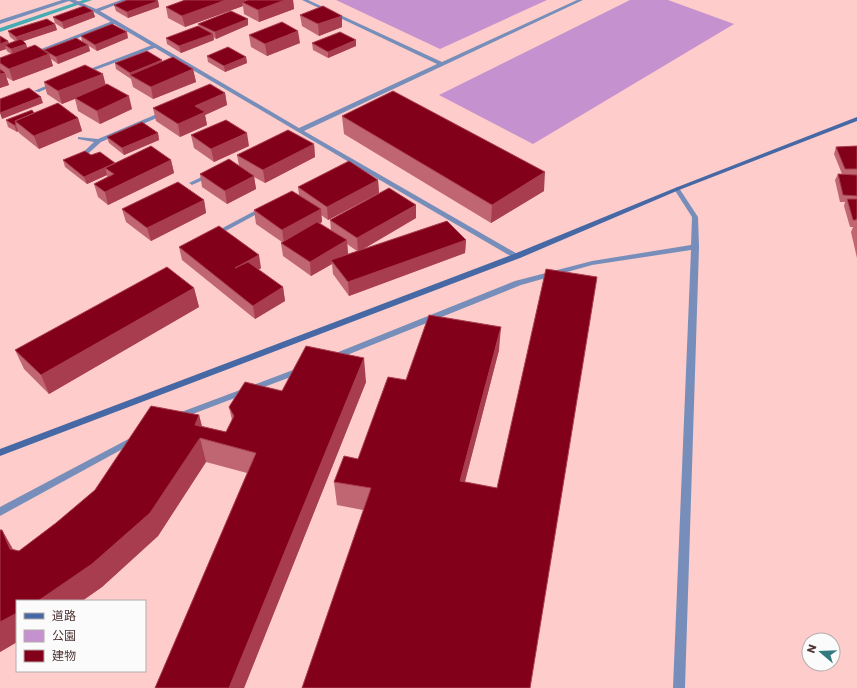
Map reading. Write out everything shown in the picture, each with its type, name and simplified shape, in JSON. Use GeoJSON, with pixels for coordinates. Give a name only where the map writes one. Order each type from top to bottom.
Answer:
{"type":"FeatureCollection","features":[{"type":"Feature","properties":{"kind":"street"},"geometry":{"type":"LineString","coordinates":[[0,22],[67,0]]}},
{"type":"Feature","properties":{"kind":"street"},"geometry":{"type":"LineString","coordinates":[[71,0],[116,22],[517,256]]}},
{"type":"Feature","properties":{"kind":"street"},"geometry":{"type":"LineString","coordinates":[[96,11],[126,0]]}},
{"type":"Feature","properties":{"kind":"street"},"geometry":{"type":"LineString","coordinates":[[304,0],[441,64]]}},
{"type":"Feature","properties":{"kind":"street"},"geometry":{"type":"LineString","coordinates":[[293,133],[581,0]]}},
{"type":"Feature","properties":{"kind":"street"},"geometry":{"type":"LineString","coordinates":[[29,55],[116,22]]}},
{"type":"Feature","properties":{"kind":"street"},"geometry":{"type":"LineString","coordinates":[[81,74],[155,46]]}},
{"type":"Feature","properties":{"kind":"street"},"geometry":{"type":"LineString","coordinates":[[37,91],[59,82]]}},
{"type":"Feature","properties":{"kind":"street"},"geometry":{"type":"LineString","coordinates":[[218,90],[225,86]]}},
{"type":"Feature","properties":{"kind":"street"},"geometry":{"type":"LineString","coordinates":[[78,161],[99,141],[169,111]]}},
{"type":"Feature","properties":{"kind":"street"},"geometry":{"type":"LineString","coordinates":[[0,453],[517,256],[677,189],[857,119]]}},
{"type":"Feature","properties":{"kind":"street"},"geometry":{"type":"LineString","coordinates":[[80,138],[99,141]]}},
{"type":"Feature","properties":{"kind":"street"},"geometry":{"type":"LineString","coordinates":[[344,165],[352,161]]}},
{"type":"Feature","properties":{"kind":"street"},"geometry":{"type":"LineString","coordinates":[[192,184],[219,170]]}},
{"type":"Feature","properties":{"kind":"street"},"geometry":{"type":"LineString","coordinates":[[677,189],[695,217],[679,688]]}},
{"type":"Feature","properties":{"kind":"street"},"geometry":{"type":"LineString","coordinates":[[218,232],[267,206]]}},
{"type":"Feature","properties":{"kind":"street"},"geometry":{"type":"LineString","coordinates":[[323,361],[518,283],[592,263],[695,247]]}},
{"type":"Feature","properties":{"kind":"street"},"geometry":{"type":"LineString","coordinates":[[172,419],[308,367]]}},
{"type":"Feature","properties":{"kind":"street"},"geometry":{"type":"LineString","coordinates":[[0,512],[144,433]]}},
{"type":"Feature","properties":{"kind":"green space"},"geometry":{"type":"Polygon","coordinates":[[[336,0],[547,0],[440,49],[336,0]]]}},
{"type":"Feature","properties":{"kind":"green space"},"geometry":{"type":"Polygon","coordinates":[[[630,0],[668,0],[734,24],[533,144],[439,95],[630,0]]]}},
{"type":"Feature","properties":{"kind":"building"},"geometry":{"type":"Polygon","coordinates":[[[127,0],[158,1],[127,12],[114,5],[127,0]]]}},
{"type":"Feature","properties":{"kind":"building"},"geometry":{"type":"Polygon","coordinates":[[[185,0],[226,0],[182,16],[166,7],[185,0]]]}},
{"type":"Feature","properties":{"kind":"building"},"geometry":{"type":"Polygon","coordinates":[[[248,0],[285,0],[258,10],[242,2],[248,0]]]}},
{"type":"Feature","properties":{"kind":"building"},"geometry":{"type":"Polygon","coordinates":[[[84,6],[93,11],[62,22],[53,17],[84,6]]]}},
{"type":"Feature","properties":{"kind":"building"},"geometry":{"type":"Polygon","coordinates":[[[323,6],[342,16],[318,24],[300,15],[323,6]]]}},
{"type":"Feature","properties":{"kind":"building"},"geometry":{"type":"Polygon","coordinates":[[[231,11],[248,19],[215,32],[198,24],[231,11]]]}},
{"type":"Feature","properties":{"kind":"building"},"geometry":{"type":"Polygon","coordinates":[[[47,19],[55,24],[16,37],[8,31],[47,19]]]}},
{"type":"Feature","properties":{"kind":"building"},"geometry":{"type":"Polygon","coordinates":[[[282,22],[298,31],[265,44],[249,35],[282,22]]]}},
{"type":"Feature","properties":{"kind":"building"},"geometry":{"type":"Polygon","coordinates":[[[112,24],[127,32],[95,45],[81,36],[112,24]]]}},
{"type":"Feature","properties":{"kind":"building"},"geometry":{"type":"Polygon","coordinates":[[[198,26],[213,34],[179,46],[166,38],[198,26]]]}},
{"type":"Feature","properties":{"kind":"building"},"geometry":{"type":"Polygon","coordinates":[[[340,32],[356,40],[328,52],[312,43],[340,32]]]}},
{"type":"Feature","properties":{"kind":"building"},"geometry":{"type":"Polygon","coordinates":[[[0,36],[8,41],[0,44],[0,36]]]}},
{"type":"Feature","properties":{"kind":"building"},"geometry":{"type":"Polygon","coordinates":[[[76,38],[88,45],[56,57],[44,50],[76,38]]]}},
{"type":"Feature","properties":{"kind":"building"},"geometry":{"type":"Polygon","coordinates":[[[21,39],[26,44],[11,49],[5,45],[21,39]]]}},
{"type":"Feature","properties":{"kind":"building"},"geometry":{"type":"Polygon","coordinates":[[[35,45],[49,54],[9,69],[0,63],[0,58],[35,45]]]}},
{"type":"Feature","properties":{"kind":"building"},"geometry":{"type":"Polygon","coordinates":[[[228,47],[246,57],[224,66],[207,56],[228,47]]]}},
{"type":"Feature","properties":{"kind":"building"},"geometry":{"type":"Polygon","coordinates":[[[147,51],[162,60],[130,73],[115,63],[147,51]]]}},
{"type":"Feature","properties":{"kind":"building"},"geometry":{"type":"Polygon","coordinates":[[[173,57],[193,69],[151,87],[130,75],[173,57]]]}},
{"type":"Feature","properties":{"kind":"building"},"geometry":{"type":"Polygon","coordinates":[[[85,65],[103,74],[58,91],[44,82],[85,65]]]}},
{"type":"Feature","properties":{"kind":"building"},"geometry":{"type":"Polygon","coordinates":[[[0,69],[5,73],[0,74],[0,69]]]}},
{"type":"Feature","properties":{"kind":"building"},"geometry":{"type":"Polygon","coordinates":[[[107,84],[129,96],[97,111],[75,98],[107,84]]]}},
{"type":"Feature","properties":{"kind":"building"},"geometry":{"type":"Polygon","coordinates":[[[210,84],[225,93],[195,106],[205,112],[178,124],[153,108],[210,84]]]}},
{"type":"Feature","properties":{"kind":"building"},"geometry":{"type":"Polygon","coordinates":[[[29,88],[41,97],[0,113],[0,99],[29,88]]]}},
{"type":"Feature","properties":{"kind":"building"},"geometry":{"type":"Polygon","coordinates":[[[393,91],[545,172],[492,205],[342,116],[393,91]]]}},
{"type":"Feature","properties":{"kind":"building"},"geometry":{"type":"Polygon","coordinates":[[[58,103],[78,118],[34,136],[15,121],[58,103]]]}},
{"type":"Feature","properties":{"kind":"building"},"geometry":{"type":"Polygon","coordinates":[[[32,110],[34,113],[15,121],[16,125],[6,120],[32,110]]]}},
{"type":"Feature","properties":{"kind":"building"},"geometry":{"type":"Polygon","coordinates":[[[226,120],[247,133],[211,149],[191,135],[226,120]]]}},
{"type":"Feature","properties":{"kind":"building"},"geometry":{"type":"Polygon","coordinates":[[[142,122],[158,133],[122,148],[107,137],[142,122]]]}},
{"type":"Feature","properties":{"kind":"building"},"geometry":{"type":"Polygon","coordinates":[[[288,130],[314,144],[263,170],[237,155],[288,130]]]}},
{"type":"Feature","properties":{"kind":"building"},"geometry":{"type":"Polygon","coordinates":[[[151,146],[171,160],[105,192],[94,184],[114,174],[105,168],[151,146]]]}},
{"type":"Feature","properties":{"kind":"building"},"geometry":{"type":"Polygon","coordinates":[[[857,146],[857,169],[845,169],[836,147],[857,146]]]}},
{"type":"Feature","properties":{"kind":"building"},"geometry":{"type":"Polygon","coordinates":[[[85,151],[91,155],[100,152],[115,163],[84,177],[63,160],[85,151]]]}},
{"type":"Feature","properties":{"kind":"building"},"geometry":{"type":"Polygon","coordinates":[[[229,159],[254,176],[225,191],[200,174],[229,159]]]}},
{"type":"Feature","properties":{"kind":"building"},"geometry":{"type":"Polygon","coordinates":[[[349,161],[378,180],[327,207],[298,187],[349,161]]]}},
{"type":"Feature","properties":{"kind":"building"},"geometry":{"type":"Polygon","coordinates":[[[838,174],[857,175],[857,196],[843,195],[838,174]]]}},
{"type":"Feature","properties":{"kind":"building"},"geometry":{"type":"Polygon","coordinates":[[[178,182],[204,200],[147,228],[122,209],[178,182]]]}},
{"type":"Feature","properties":{"kind":"building"},"geometry":{"type":"Polygon","coordinates":[[[389,188],[416,205],[357,238],[330,220],[389,188]]]}},
{"type":"Feature","properties":{"kind":"building"},"geometry":{"type":"Polygon","coordinates":[[[292,191],[321,209],[282,230],[254,210],[292,191]]]}},
{"type":"Feature","properties":{"kind":"building"},"geometry":{"type":"Polygon","coordinates":[[[847,199],[857,199],[856,220],[853,220],[847,199]]]}},
{"type":"Feature","properties":{"kind":"building"},"geometry":{"type":"Polygon","coordinates":[[[447,221],[466,240],[348,282],[331,260],[447,221]]]}},
{"type":"Feature","properties":{"kind":"building"},"geometry":{"type":"Polygon","coordinates":[[[317,222],[347,240],[310,262],[281,243],[317,222]]]}},
{"type":"Feature","properties":{"kind":"building"},"geometry":{"type":"Polygon","coordinates":[[[219,226],[259,255],[235,268],[248,262],[283,287],[253,306],[179,247],[219,226]]]}},
{"type":"Feature","properties":{"kind":"building"},"geometry":{"type":"Polygon","coordinates":[[[167,267],[194,288],[41,375],[15,350],[167,267]]]}},
{"type":"Feature","properties":{"kind":"building"},"geometry":{"type":"Polygon","coordinates":[[[546,269],[597,277],[530,688],[302,688],[371,488],[334,482],[344,456],[358,459],[388,377],[406,380],[429,315],[501,327],[460,481],[497,488],[546,269]]]}},
{"type":"Feature","properties":{"kind":"building"},"geometry":{"type":"Polygon","coordinates":[[[306,346],[364,358],[229,688],[155,688],[256,453],[200,438],[150,513],[92,564],[39,600],[16,600],[16,614],[0,622],[0,530],[2,530],[10,549],[19,551],[56,523],[95,490],[151,406],[199,415],[195,425],[226,432],[234,416],[229,407],[245,382],[282,391],[306,346]]]}},
{"type":"Feature","properties":{"kind":"waterway"},"geometry":{"type":"LineString","coordinates":[[0,30],[89,0]]}}]}
